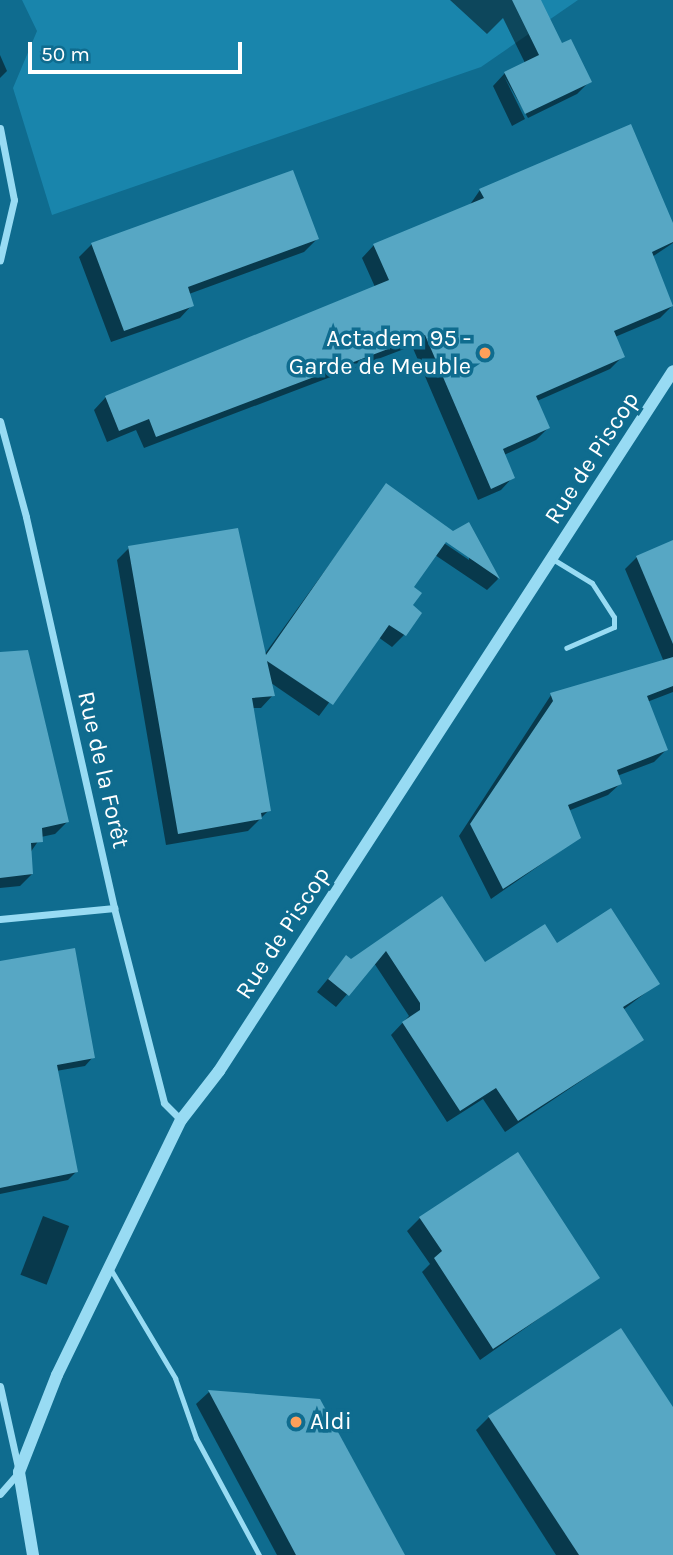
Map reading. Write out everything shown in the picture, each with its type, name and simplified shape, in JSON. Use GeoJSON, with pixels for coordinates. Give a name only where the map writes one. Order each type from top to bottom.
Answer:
{"type":"FeatureCollection","features":[{"type":"Feature","properties":{"kind":"street"},"geometry":{"type":"LineString","coordinates":[[0,128],[14,200],[0,260]]}},
{"type":"Feature","properties":{"kind":"street","name":"Rue de Piscop"},"geometry":{"type":"LineString","coordinates":[[19,1472],[57,1375],[181,1121],[219,1071],[673,371]]}},
{"type":"Feature","properties":{"kind":"street","name":"Rue de la Forêt"},"geometry":{"type":"LineString","coordinates":[[0,421],[26,517],[114,908],[164,1103],[181,1121]]}},
{"type":"Feature","properties":{"kind":"street"},"geometry":{"type":"LineString","coordinates":[[0,919],[114,908]]}},
{"type":"Feature","properties":{"kind":"street"},"geometry":{"type":"LineString","coordinates":[[0,1386],[19,1472],[33,1555]]}},
{"type":"Feature","properties":{"kind":"street"},"geometry":{"type":"LineString","coordinates":[[0,1494],[19,1472]]}},
{"type":"Feature","properties":{"kind":"lane"},"geometry":{"type":"LineString","coordinates":[[551,558],[592,583],[614,617],[614,627],[566,648]]}},
{"type":"Feature","properties":{"kind":"lane"},"geometry":{"type":"LineString","coordinates":[[109,1268],[175,1378],[196,1438],[259,1555]]}},
{"type":"Feature","properties":{"kind":"shaded area"},"geometry":{"type":"Polygon","coordinates":[[[22,0],[578,0],[481,67],[52,215],[13,88],[37,31],[22,0]]]}},
{"type":"Feature","properties":{"kind":"building"},"geometry":{"type":"Polygon","coordinates":[[[512,0],[541,0],[562,43],[571,39],[592,82],[525,114],[504,72],[539,55],[512,0]]]}},
{"type":"Feature","properties":{"kind":"building"},"geometry":{"type":"Polygon","coordinates":[[[631,124],[673,223],[673,242],[652,252],[673,306],[614,331],[625,357],[536,396],[550,428],[503,449],[515,478],[491,489],[425,335],[156,437],[149,419],[119,431],[105,396],[389,280],[373,244],[484,198],[479,189],[631,124]]]}},
{"type":"Feature","properties":{"kind":"building"},"geometry":{"type":"Polygon","coordinates":[[[293,170],[319,239],[188,287],[194,306],[124,331],[91,243],[293,170]]]}},
{"type":"Feature","properties":{"kind":"building"},"geometry":{"type":"Polygon","coordinates":[[[386,483],[453,531],[469,522],[500,579],[446,542],[414,587],[422,593],[413,605],[422,613],[406,636],[389,625],[333,705],[267,661],[275,696],[252,698],[271,811],[261,813],[262,819],[178,834],[128,546],[238,528],[266,655],[386,483]]]}},
{"type":"Feature","properties":{"kind":"building"},"geometry":{"type":"Polygon","coordinates":[[[673,540],[673,644],[636,556],[673,540]]]}},
{"type":"Feature","properties":{"kind":"building"},"geometry":{"type":"Polygon","coordinates":[[[28,650],[69,822],[42,828],[43,842],[31,843],[33,874],[0,878],[0,652],[28,650]]]}},
{"type":"Feature","properties":{"kind":"building"},"geometry":{"type":"Polygon","coordinates":[[[673,657],[673,686],[647,696],[668,750],[617,770],[622,784],[568,805],[581,838],[503,889],[470,824],[553,701],[550,693],[673,657]]]}},
{"type":"Feature","properties":{"kind":"building"},"geometry":{"type":"Polygon","coordinates":[[[442,896],[485,962],[545,924],[557,943],[611,908],[660,984],[623,1007],[644,1040],[518,1121],[496,1088],[460,1111],[402,1022],[420,1010],[420,1003],[386,951],[349,996],[328,979],[346,955],[351,959],[442,896]]]}},
{"type":"Feature","properties":{"kind":"building"},"geometry":{"type":"Polygon","coordinates":[[[75,948],[95,1058],[57,1065],[78,1172],[0,1188],[0,961],[75,948]]]}},
{"type":"Feature","properties":{"kind":"building"},"geometry":{"type":"Polygon","coordinates":[[[518,1152],[600,1278],[493,1349],[434,1258],[442,1251],[419,1217],[518,1152]]]}},
{"type":"Feature","properties":{"kind":"building"},"geometry":{"type":"Polygon","coordinates":[[[621,1328],[673,1407],[673,1555],[579,1555],[488,1416],[621,1328]]]}},
{"type":"Feature","properties":{"kind":"building"},"geometry":{"type":"Polygon","coordinates":[[[208,1390],[320,1399],[405,1555],[296,1555],[208,1390]]]}},
{"type":"Feature","properties":{"kind":"place","name":"Actadem 95 - Garde de Meuble"},"geometry":{"type":"Point","coordinates":[485,353]}},
{"type":"Feature","properties":{"kind":"place","name":"Aldi"},"geometry":{"type":"Point","coordinates":[296,1422]}}]}
